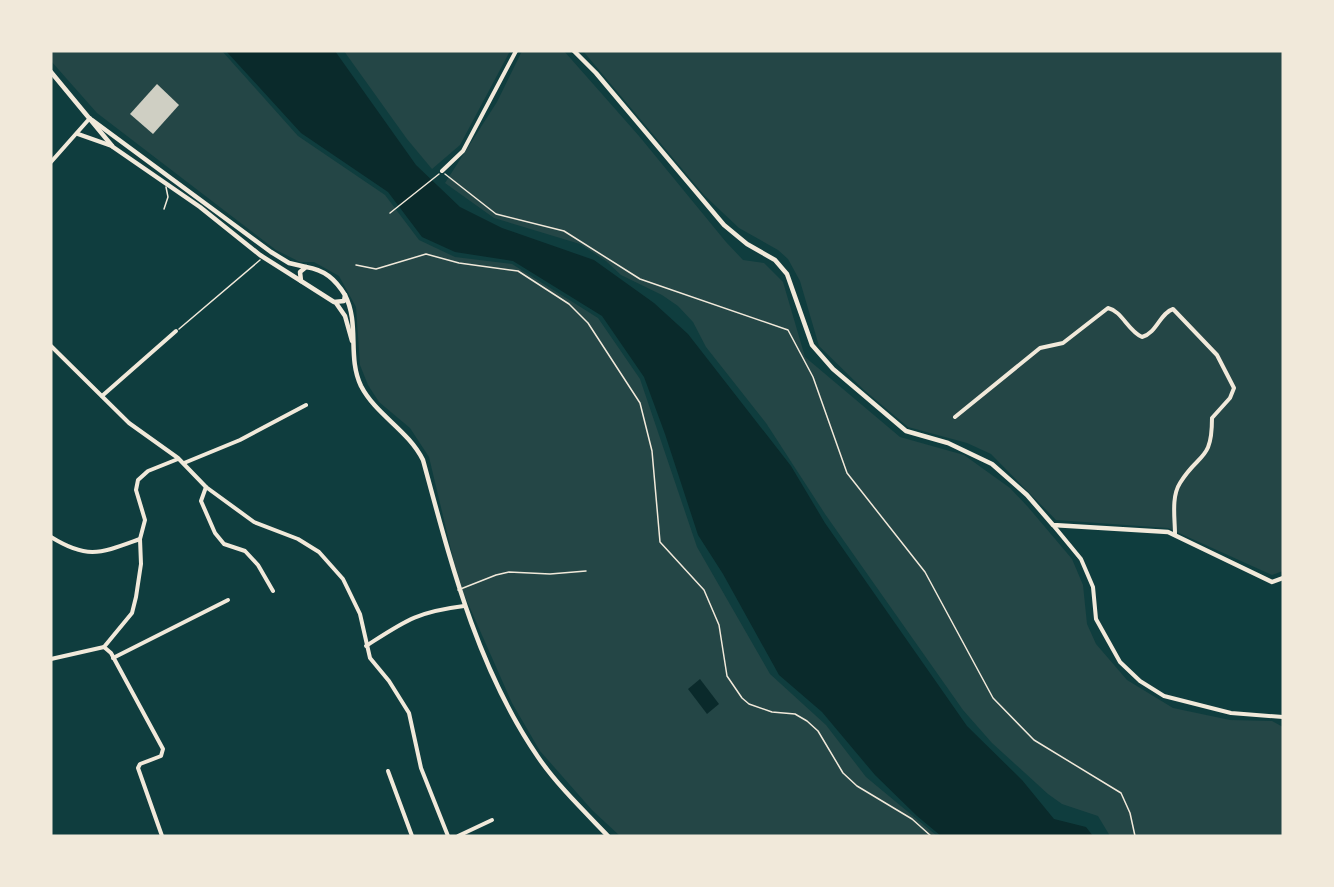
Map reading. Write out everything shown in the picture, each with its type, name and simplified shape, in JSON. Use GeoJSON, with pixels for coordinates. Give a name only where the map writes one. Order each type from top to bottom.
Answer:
{"type":"FeatureCollection","features":[{"type":"Feature","properties":{"kind":"street"},"geometry":{"type":"LineString","coordinates":[[442,171],[463,151],[516,51]]}},
{"type":"Feature","properties":{"kind":"street"},"geometry":{"type":"LineString","coordinates":[[574,51],[596,73],[724,225],[747,244],[775,260],[788,274],[812,345],[833,369],[906,431],[948,443],[992,464],[1027,495],[1081,559],[1093,587],[1096,619],[1120,662],[1140,681],[1164,696],[1232,712],[1283,717]]}},
{"type":"Feature","properties":{"kind":"street"},"geometry":{"type":"LineString","coordinates":[[51,72],[113,147],[263,257],[336,303],[345,316],[354,349]]}},
{"type":"Feature","properties":{"kind":"street"},"geometry":{"type":"LineString","coordinates":[[90,118],[271,252],[289,263],[324,272],[345,295],[351,307],[356,372],[367,395],[408,436],[423,460],[458,590],[494,680],[540,759],[608,836]]}},
{"type":"Feature","properties":{"kind":"street"},"geometry":{"type":"LineString","coordinates":[[51,162],[90,118]]}},
{"type":"Feature","properties":{"kind":"street"},"geometry":{"type":"LineString","coordinates":[[78,134],[113,147]]}},
{"type":"Feature","properties":{"kind":"street"},"geometry":{"type":"LineString","coordinates":[[107,141],[114,134]]}},
{"type":"Feature","properties":{"kind":"street"},"geometry":{"type":"LineString","coordinates":[[284,271],[292,269],[289,263]]}},
{"type":"Feature","properties":{"kind":"street"},"geometry":{"type":"LineString","coordinates":[[301,281],[300,272],[306,267]]}},
{"type":"Feature","properties":{"kind":"street"},"geometry":{"type":"LineString","coordinates":[[336,303],[344,301],[345,295]]}},
{"type":"Feature","properties":{"kind":"street"},"geometry":{"type":"LineString","coordinates":[[954,417],[1040,348],[1063,343],[1108,308],[1115,310],[1136,335],[1142,337],[1151,332],[1168,310],[1173,309],[1217,355],[1234,388],[1230,398],[1212,418],[1212,442],[1208,450],[1179,484],[1175,496],[1175,534]]}},
{"type":"Feature","properties":{"kind":"street"},"geometry":{"type":"LineString","coordinates":[[102,396],[176,331]]}},
{"type":"Feature","properties":{"kind":"street"},"geometry":{"type":"LineString","coordinates":[[51,346],[129,423],[178,458],[206,487],[254,522],[298,539],[319,552],[347,588],[360,614],[370,658],[389,681],[409,713],[421,768],[448,836]]}},
{"type":"Feature","properties":{"kind":"street"},"geometry":{"type":"LineString","coordinates":[[184,464],[240,440],[306,405]]}},
{"type":"Feature","properties":{"kind":"street"},"geometry":{"type":"LineString","coordinates":[[51,659],[104,647],[132,613],[141,564],[140,539],[145,520],[136,490],[138,480],[148,471],[178,458]]}},
{"type":"Feature","properties":{"kind":"street"},"geometry":{"type":"LineString","coordinates":[[206,487],[201,501],[215,533],[224,544],[245,550],[258,565],[273,591]]}},
{"type":"Feature","properties":{"kind":"street"},"geometry":{"type":"LineString","coordinates":[[1053,525],[1175,534],[1225,562],[1272,582],[1283,578]]}},
{"type":"Feature","properties":{"kind":"street"},"geometry":{"type":"LineString","coordinates":[[51,537],[73,551],[101,553],[140,539]]}},
{"type":"Feature","properties":{"kind":"street"},"geometry":{"type":"LineString","coordinates":[[113,658],[228,600]]}},
{"type":"Feature","properties":{"kind":"street"},"geometry":{"type":"LineString","coordinates":[[366,646],[409,618],[428,610],[464,606]]}},
{"type":"Feature","properties":{"kind":"street"},"geometry":{"type":"LineString","coordinates":[[104,647],[113,658],[163,749],[161,756],[140,764],[138,768],[162,836]]}},
{"type":"Feature","properties":{"kind":"street"},"geometry":{"type":"LineString","coordinates":[[388,771],[412,836]]}},
{"type":"Feature","properties":{"kind":"street"},"geometry":{"type":"LineString","coordinates":[[458,836],[492,820]]}},
{"type":"Feature","properties":{"kind":"lane"},"geometry":{"type":"LineString","coordinates":[[164,209],[168,196],[165,183]]}},
{"type":"Feature","properties":{"kind":"lane"},"geometry":{"type":"LineString","coordinates":[[458,590],[509,572],[550,574],[586,571]]}},
{"type":"Feature","properties":{"kind":"path"},"geometry":{"type":"LineString","coordinates":[[390,213],[442,171],[495,214],[564,231],[640,279],[788,330],[813,377],[847,473],[925,572],[993,698],[1034,740],[1062,760],[1121,793],[1130,813],[1135,836]]}},
{"type":"Feature","properties":{"kind":"path"},"geometry":{"type":"LineString","coordinates":[[356,265],[376,269],[426,254],[459,263],[518,271],[569,304],[582,316],[640,403],[652,451],[660,542],[704,590],[719,625],[727,676],[749,704],[772,712],[795,714],[807,721],[818,731],[843,772],[857,786],[912,819],[931,836]]}},
{"type":"Feature","properties":{"kind":"path"},"geometry":{"type":"LineString","coordinates":[[176,331],[263,257]]}},
{"type":"Feature","properties":{"kind":"shaded area"},"geometry":{"type":"Polygon","coordinates":[[[51,51],[222,51],[298,136],[385,195],[419,240],[455,257],[512,264],[598,318],[640,379],[697,547],[770,674],[826,725],[866,777],[937,836],[620,836],[592,810],[540,751],[512,703],[459,583],[429,457],[410,428],[379,402],[368,385],[360,365],[356,307],[339,276],[314,262],[300,262],[276,250],[97,113],[51,61],[51,51]]]}},
{"type":"Feature","properties":{"kind":"shaded area"},"geometry":{"type":"Polygon","coordinates":[[[226,51],[335,51],[416,165],[460,207],[502,228],[594,260],[654,303],[688,334],[791,466],[825,523],[967,726],[1022,780],[1054,819],[1086,827],[1093,836],[941,836],[917,816],[875,775],[822,712],[779,675],[723,574],[698,535],[644,377],[602,316],[513,261],[455,252],[422,237],[388,192],[301,133],[226,51]]]}},
{"type":"Feature","properties":{"kind":"shaded area"},"geometry":{"type":"Polygon","coordinates":[[[344,51],[510,51],[460,145],[432,169],[407,139],[344,51]]]}},
{"type":"Feature","properties":{"kind":"shaded area"},"geometry":{"type":"Polygon","coordinates":[[[522,51],[564,51],[743,260],[764,263],[783,282],[805,357],[900,437],[964,455],[1010,488],[1072,559],[1083,585],[1087,624],[1096,644],[1127,680],[1173,708],[1230,720],[1272,721],[1283,727],[1283,836],[1110,836],[1098,816],[1062,804],[1048,794],[992,743],[963,710],[825,514],[766,423],[706,347],[693,322],[678,306],[662,295],[621,275],[606,261],[580,244],[494,218],[445,183],[497,102],[522,51]]]}},
{"type":"Feature","properties":{"kind":"shaded area"},"geometry":{"type":"Polygon","coordinates":[[[583,51],[1283,51],[1283,571],[1272,575],[1168,528],[1056,520],[991,454],[967,443],[908,427],[864,390],[819,346],[800,281],[788,259],[778,250],[739,228],[704,195],[583,51]]]}},
{"type":"Feature","properties":{"kind":"shaded area"},"geometry":{"type":"Polygon","coordinates":[[[700,679],[719,704],[707,714],[688,689],[700,679]]]}},
{"type":"Feature","properties":{"kind":"building"},"geometry":{"type":"Polygon","coordinates":[[[157,84],[179,105],[153,134],[130,114],[157,84]]]}}]}
